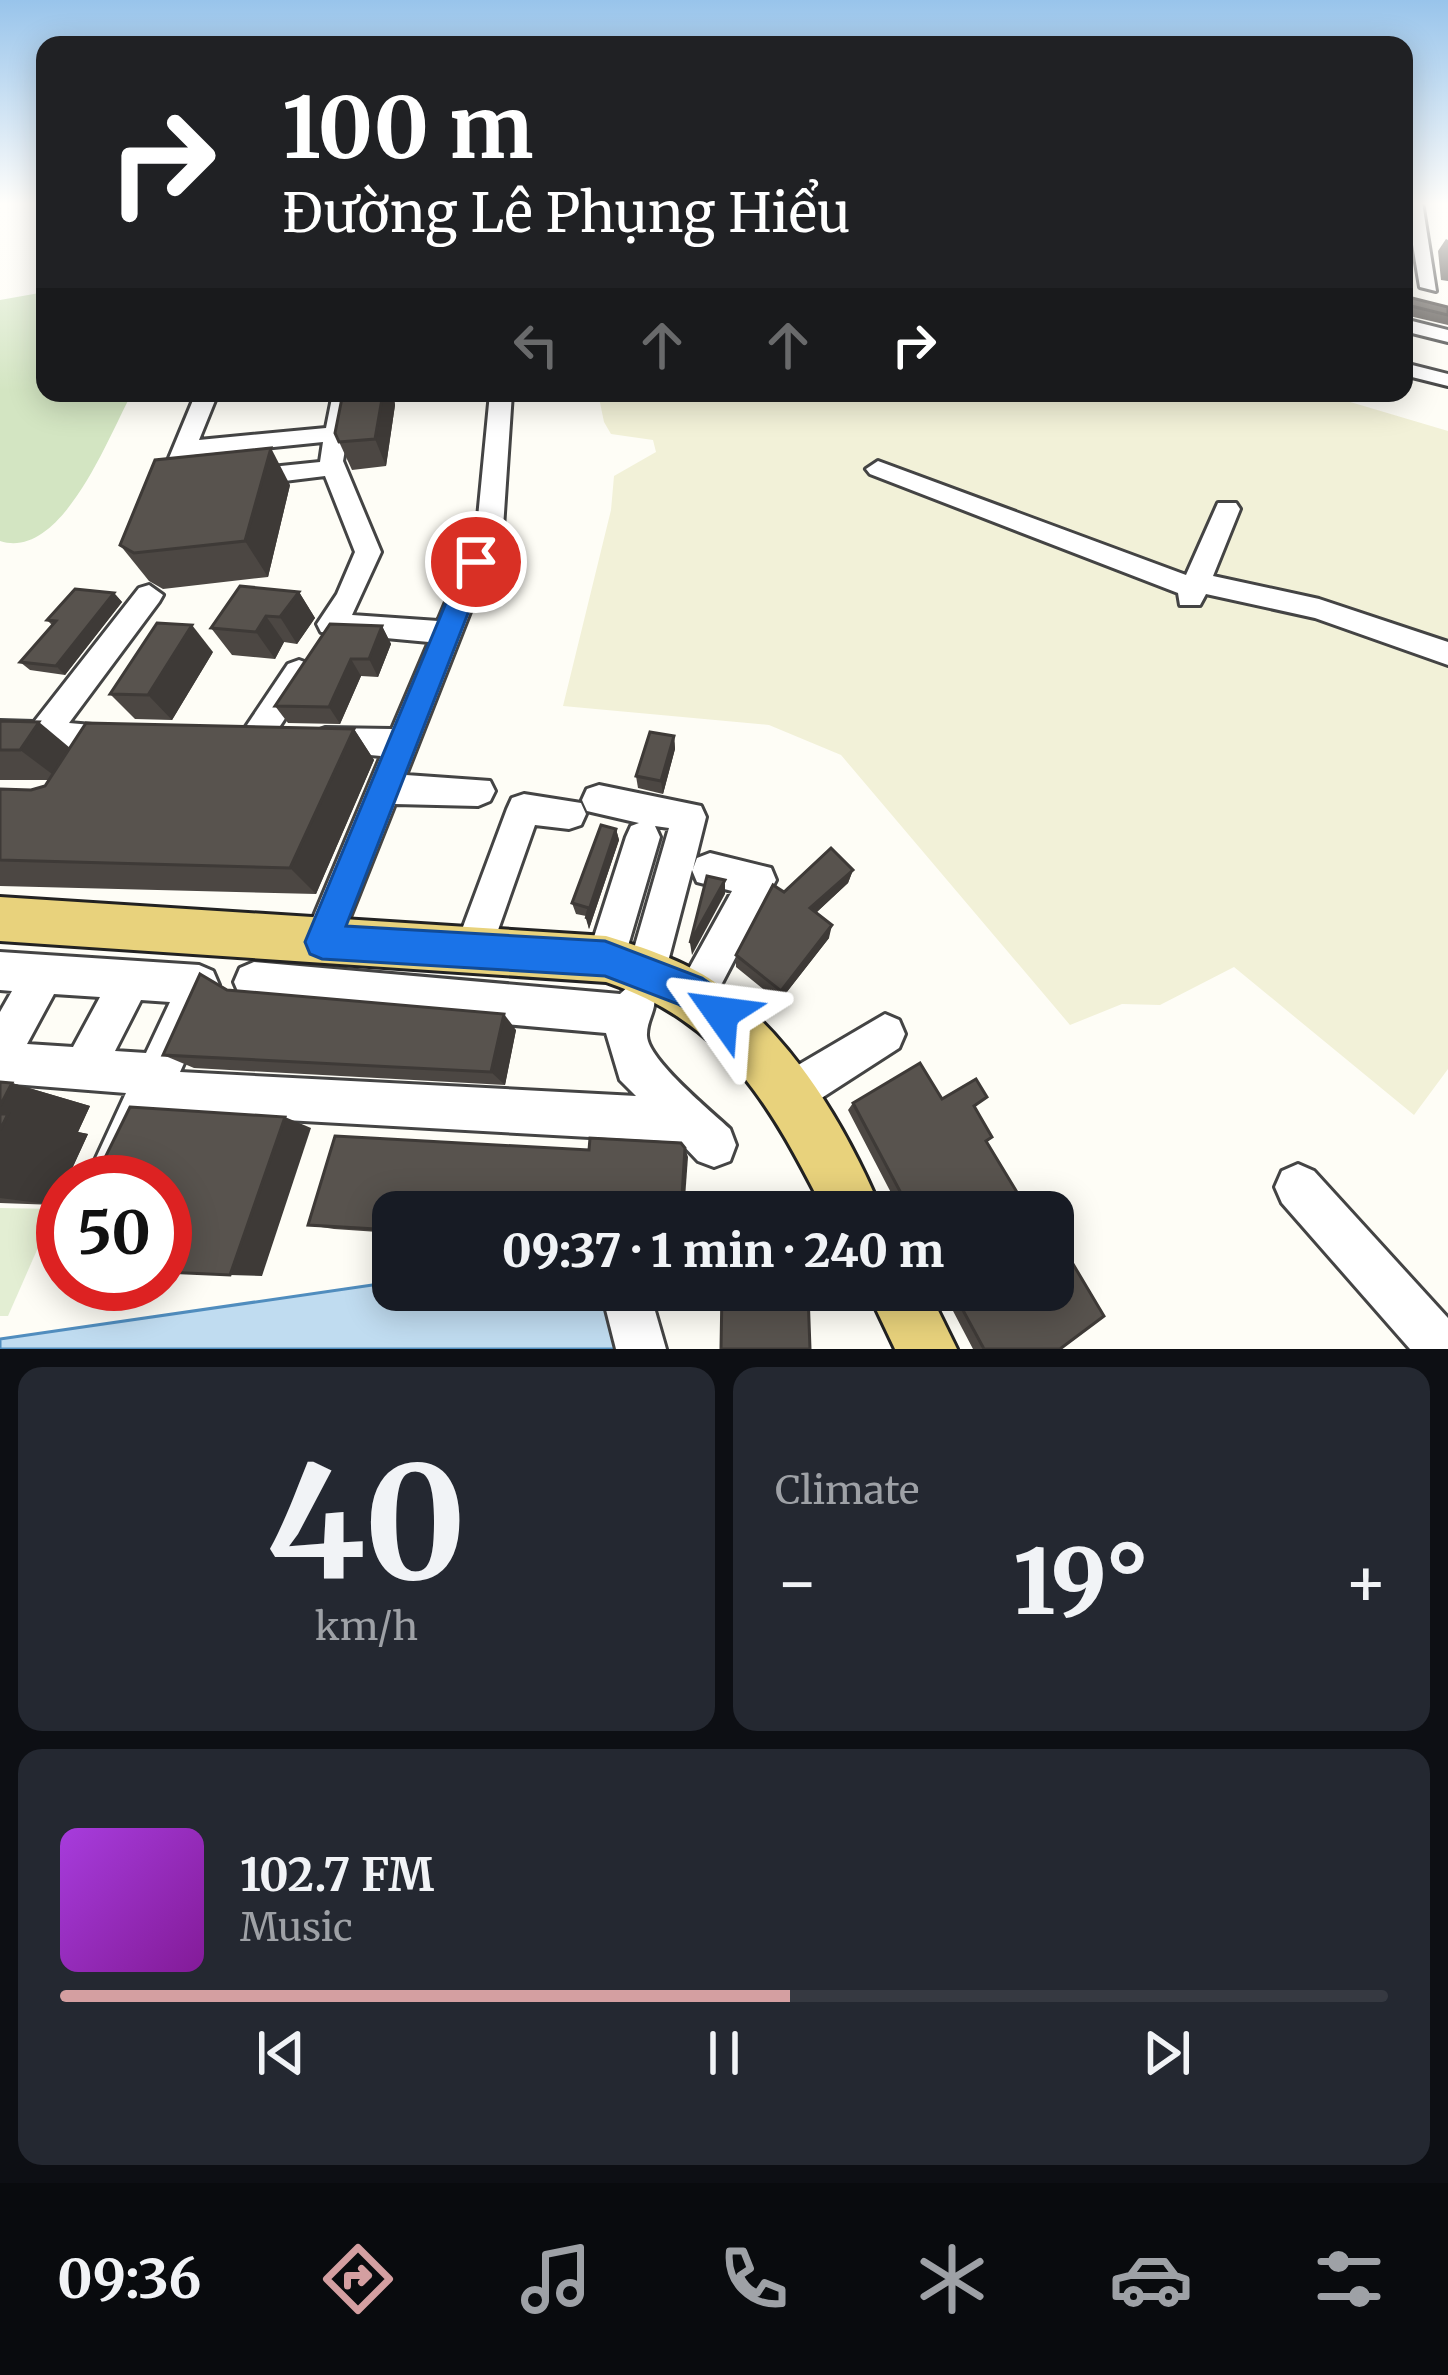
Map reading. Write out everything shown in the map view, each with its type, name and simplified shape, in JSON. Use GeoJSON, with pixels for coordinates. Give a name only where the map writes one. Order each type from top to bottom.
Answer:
{"type":"FeatureCollection","features":[{"type":"Feature","properties":{"kind":"main road"},"geometry":{"type":"LineString","coordinates":[[0,919],[473,951],[694,994],[758,1047],[791,1093],[843,1191]]}},
{"type":"Feature","properties":{"kind":"main road"},"geometry":{"type":"LineString","coordinates":[[907,1311],[927,1349]]}},
{"type":"Feature","properties":{"kind":"street"},"geometry":{"type":"LineString","coordinates":[[1413,328],[1448,336]]}},
{"type":"Feature","properties":{"kind":"street"},"geometry":{"type":"LineString","coordinates":[[1413,371],[1448,380]]}},
{"type":"Feature","properties":{"kind":"street"},"geometry":{"type":"LineString","coordinates":[[203,402],[169,487],[333,468]]}},
{"type":"Feature","properties":{"kind":"street"},"geometry":{"type":"LineString","coordinates":[[254,740],[349,598],[368,552],[333,468],[342,402]]}},
{"type":"Feature","properties":{"kind":"street"},"geometry":{"type":"LineString","coordinates":[[322,942],[490,528],[500,402]]}},
{"type":"Feature","properties":{"kind":"street"},"geometry":{"type":"LineString","coordinates":[[184,449],[337,434]]}},
{"type":"Feature","properties":{"kind":"street"},"geometry":{"type":"LineString","coordinates":[[878,469],[1193,591],[1298,603],[1448,653]]}},
{"type":"Feature","properties":{"kind":"street"},"geometry":{"type":"LineString","coordinates":[[1193,591],[1227,509]]}},
{"type":"Feature","properties":{"kind":"street"},"geometry":{"type":"LineString","coordinates":[[42,735],[148,595]]}},
{"type":"Feature","properties":{"kind":"street"},"geometry":{"type":"LineString","coordinates":[[331,624],[447,632]]}},
{"type":"Feature","properties":{"kind":"street"},"geometry":{"type":"LineString","coordinates":[[0,734],[151,737]]}},
{"type":"Feature","properties":{"kind":"street"},"geometry":{"type":"LineString","coordinates":[[90,768],[109,736]]}},
{"type":"Feature","properties":{"kind":"street"},"geometry":{"type":"LineString","coordinates":[[213,739],[403,743]]}},
{"type":"Feature","properties":{"kind":"street"},"geometry":{"type":"LineString","coordinates":[[384,789],[478,791]]}},
{"type":"Feature","properties":{"kind":"street"},"geometry":{"type":"LineString","coordinates":[[473,951],[524,809],[584,807],[689,817],[633,980]]}},
{"type":"Feature","properties":{"kind":"street"},"geometry":{"type":"LineString","coordinates":[[0,1062],[85,1068],[153,1083],[704,1133],[635,1065],[626,1035],[644,837]]}},
{"type":"Feature","properties":{"kind":"street"},"geometry":{"type":"LineString","coordinates":[[694,994],[758,880],[710,870]]}},
{"type":"Feature","properties":{"kind":"street"},"geometry":{"type":"LineString","coordinates":[[0,970],[199,985],[120,1155]]}},
{"type":"Feature","properties":{"kind":"street"},"geometry":{"type":"LineString","coordinates":[[0,1052],[44,974]]}},
{"type":"Feature","properties":{"kind":"street"},"geometry":{"type":"LineString","coordinates":[[85,1068],[131,980]]}},
{"type":"Feature","properties":{"kind":"street"},"geometry":{"type":"LineString","coordinates":[[254,982],[633,980]]}},
{"type":"Feature","properties":{"kind":"street"},"geometry":{"type":"LineString","coordinates":[[791,1093],[885,1034]]}},
{"type":"Feature","properties":{"kind":"street"},"geometry":{"type":"LineString","coordinates":[[1298,1186],[1443,1343]]}},
{"type":"Feature","properties":{"kind":"street"},"geometry":{"type":"LineString","coordinates":[[631,1311],[641,1349]]}},
{"type":"Feature","properties":{"kind":"green space"},"geometry":{"type":"Polygon","coordinates":[[[36,294],[36,402],[127,402],[63,515],[22,542],[0,541],[0,300],[36,294]]]}},
{"type":"Feature","properties":{"kind":"green space"},"geometry":{"type":"Polygon","coordinates":[[[600,402],[1350,402],[1448,431],[1448,1069],[1414,1115],[1234,967],[1160,1005],[1122,1004],[1070,1025],[841,755],[769,725],[563,706],[611,510],[614,476],[656,452],[653,440],[611,434],[600,402]]]}},
{"type":"Feature","properties":{"kind":"green space"},"geometry":{"type":"Polygon","coordinates":[[[0,1208],[36,1209],[36,1252],[8,1316],[0,1316],[0,1208]]]}},
{"type":"Feature","properties":{"kind":"water"},"geometry":{"type":"Polygon","coordinates":[[[372,1285],[372,1311],[615,1311],[625,1349],[0,1349],[0,1339],[372,1285]]]}},
{"type":"Feature","properties":{"kind":"building"},"geometry":{"type":"Polygon","coordinates":[[[1413,298],[1448,307],[1448,315],[1413,306],[1413,298]]]}},
{"type":"Feature","properties":{"kind":"building"},"geometry":{"type":"Polygon","coordinates":[[[341,402],[381,402],[375,439],[339,442],[335,433],[341,402]]]}},
{"type":"Feature","properties":{"kind":"building"},"geometry":{"type":"Polygon","coordinates":[[[271,448],[245,541],[134,553],[120,545],[155,460],[271,448]]]}},
{"type":"Feature","properties":{"kind":"building"},"geometry":{"type":"Polygon","coordinates":[[[240,586],[299,592],[280,617],[266,616],[256,632],[211,628],[240,586]]]}},
{"type":"Feature","properties":{"kind":"building"},"geometry":{"type":"Polygon","coordinates":[[[75,589],[114,593],[56,666],[20,662],[56,621],[47,620],[75,589]]]}},
{"type":"Feature","properties":{"kind":"building"},"geometry":{"type":"Polygon","coordinates":[[[157,623],[192,625],[148,695],[110,694],[157,623]]]}},
{"type":"Feature","properties":{"kind":"building"},"geometry":{"type":"Polygon","coordinates":[[[330,624],[382,626],[369,659],[351,659],[329,707],[275,706],[330,624]]]}},
{"type":"Feature","properties":{"kind":"building"},"geometry":{"type":"Polygon","coordinates":[[[0,721],[39,722],[20,750],[0,750],[0,721]]]}},
{"type":"Feature","properties":{"kind":"building"},"geometry":{"type":"Polygon","coordinates":[[[86,723],[354,729],[290,868],[0,860],[0,789],[45,786],[86,723]]]}},
{"type":"Feature","properties":{"kind":"building"},"geometry":{"type":"Polygon","coordinates":[[[650,732],[674,736],[661,781],[636,776],[650,732]]]}},
{"type":"Feature","properties":{"kind":"building"},"geometry":{"type":"Polygon","coordinates":[[[601,825],[616,829],[586,919],[589,908],[572,903],[601,825]]]}},
{"type":"Feature","properties":{"kind":"building"},"geometry":{"type":"Polygon","coordinates":[[[831,848],[853,870],[810,908],[832,925],[781,991],[736,955],[773,885],[784,892],[831,848]]]}},
{"type":"Feature","properties":{"kind":"building"},"geometry":{"type":"Polygon","coordinates":[[[707,876],[725,880],[690,943],[707,876]]]}},
{"type":"Feature","properties":{"kind":"building"},"geometry":{"type":"Polygon","coordinates":[[[200,974],[227,990],[504,1014],[491,1072],[163,1055],[200,974]]]}},
{"type":"Feature","properties":{"kind":"building"},"geometry":{"type":"Polygon","coordinates":[[[920,1063],[942,1099],[976,1079],[987,1097],[974,1106],[992,1137],[986,1141],[1016,1191],[900,1191],[853,1103],[920,1063]]]}},
{"type":"Feature","properties":{"kind":"building"},"geometry":{"type":"Polygon","coordinates":[[[0,1082],[12,1083],[0,1106],[0,1082]]]}},
{"type":"Feature","properties":{"kind":"building"},"geometry":{"type":"Polygon","coordinates":[[[130,1107],[285,1117],[230,1275],[192,1273],[192,1155],[106,1155],[130,1107]]]}},
{"type":"Feature","properties":{"kind":"building"},"geometry":{"type":"Polygon","coordinates":[[[335,1136],[589,1150],[590,1138],[681,1143],[685,1148],[682,1191],[372,1191],[372,1229],[308,1225],[335,1136]]]}},
{"type":"Feature","properties":{"kind":"building"},"geometry":{"type":"Polygon","coordinates":[[[1074,1266],[1104,1316],[1060,1349],[984,1349],[963,1311],[1074,1311],[1074,1266]]]}},
{"type":"Feature","properties":{"kind":"building"},"geometry":{"type":"Polygon","coordinates":[[[722,1311],[809,1311],[810,1349],[721,1349],[722,1311]]]}},
{"type":"Feature","properties":{"kind":"route"},"geometry":{"type":"LineString","coordinates":[[476,562],[322,942],[605,959],[689,990],[721,1013]]}}]}
